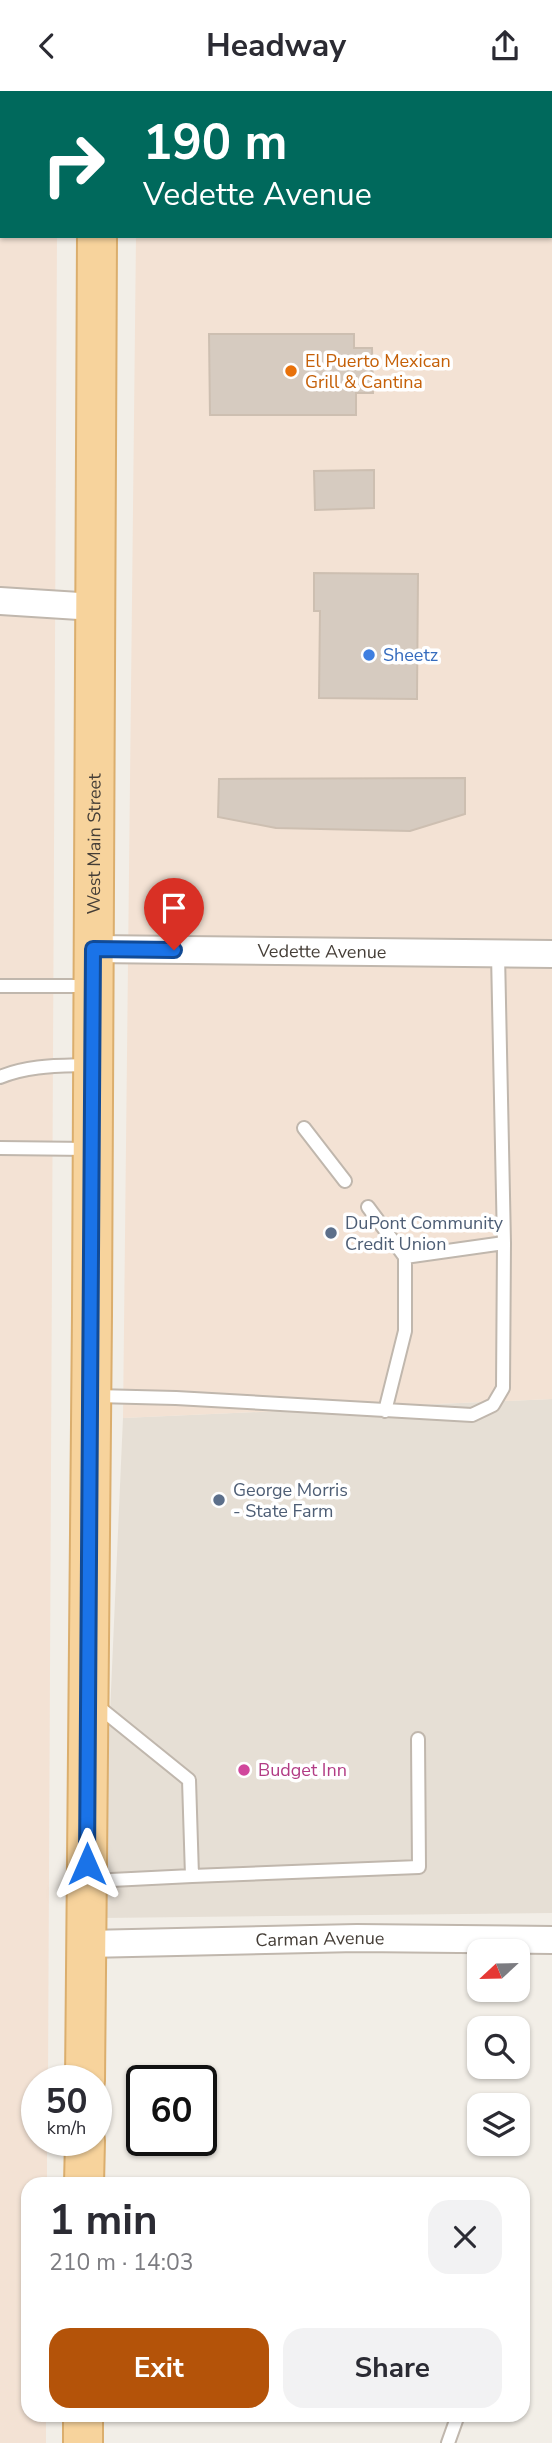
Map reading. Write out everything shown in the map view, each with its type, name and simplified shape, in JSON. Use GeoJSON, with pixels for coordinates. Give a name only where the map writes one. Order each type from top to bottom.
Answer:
{"type":"FeatureCollection","features":[{"type":"Feature","properties":{"kind":"main road","name":"West Main Street"},"geometry":{"type":"LineString","coordinates":[[85,2065],[92,1396],[97,238]]}},
{"type":"Feature","properties":{"kind":"main road"},"geometry":{"type":"LineString","coordinates":[[84,2177],[85,2156]]}},
{"type":"Feature","properties":{"kind":"main road"},"geometry":{"type":"LineString","coordinates":[[83,2422],[83,2443]]}},
{"type":"Feature","properties":{"kind":"street"},"geometry":{"type":"LineString","coordinates":[[0,601],[95,607]]}},
{"type":"Feature","properties":{"kind":"street","name":"Vedette Avenue"},"geometry":{"type":"LineString","coordinates":[[93,968],[552,954]]}},
{"type":"Feature","properties":{"kind":"street","name":"Carman Avenue"},"geometry":{"type":"LineString","coordinates":[[87,1944],[357,1938],[552,1940]]}},
{"type":"Feature","properties":{"kind":"lane"},"geometry":{"type":"LineString","coordinates":[[92,1396],[176,1398],[472,1415],[493,1405],[503,1388],[504,1243],[498,954]]}},
{"type":"Feature","properties":{"kind":"lane"},"geometry":{"type":"LineString","coordinates":[[1,987],[93,968]]}},
{"type":"Feature","properties":{"kind":"lane"},"geometry":{"type":"LineString","coordinates":[[0,1077],[38,1066],[93,1065]]}},
{"type":"Feature","properties":{"kind":"lane"},"geometry":{"type":"LineString","coordinates":[[304,1128],[345,1181]]}},
{"type":"Feature","properties":{"kind":"lane"},"geometry":{"type":"LineString","coordinates":[[0,1148],[92,1149]]}},
{"type":"Feature","properties":{"kind":"lane"},"geometry":{"type":"LineString","coordinates":[[368,1207],[405,1257],[405,1331],[385,1411]]}},
{"type":"Feature","properties":{"kind":"lane"},"geometry":{"type":"LineString","coordinates":[[405,1257],[504,1243]]}},
{"type":"Feature","properties":{"kind":"lane"},"geometry":{"type":"LineString","coordinates":[[88,1699],[190,1780],[192,1876]]}},
{"type":"Feature","properties":{"kind":"lane"},"geometry":{"type":"LineString","coordinates":[[87,1881],[419,1867],[418,1739]]}},
{"type":"Feature","properties":{"kind":"lane"},"geometry":{"type":"LineString","coordinates":[[448,2443],[456,2422]]}},
{"type":"Feature","properties":{"kind":"shaded area"},"geometry":{"type":"Polygon","coordinates":[[[0,238],[57,238],[48,2065],[21,2065],[21,2156],[47,2156],[47,2177],[21,2177],[21,2422],[46,2422],[46,2443],[0,2443],[0,238]]]}},
{"type":"Feature","properties":{"kind":"shaded area"},"geometry":{"type":"Polygon","coordinates":[[[136,238],[552,238],[552,1399],[123,1418],[136,238]]]}},
{"type":"Feature","properties":{"kind":"shaded area"},"geometry":{"type":"Polygon","coordinates":[[[552,1399],[552,1913],[101,1918],[123,1418],[552,1399]]]}},
{"type":"Feature","properties":{"kind":"building","name":"El Puerto Mexican Grill & Cantina"},"geometry":{"type":"Polygon","coordinates":[[[209,334],[354,334],[354,348],[372,348],[373,393],[356,393],[356,415],[210,415],[209,334]]]}},
{"type":"Feature","properties":{"kind":"building"},"geometry":{"type":"Polygon","coordinates":[[[374,470],[374,508],[315,510],[314,471],[374,470]]]}},
{"type":"Feature","properties":{"kind":"building","name":"Sheetz"},"geometry":{"type":"Polygon","coordinates":[[[314,573],[418,574],[417,699],[319,698],[320,611],[314,611],[314,573]]]}},
{"type":"Feature","properties":{"kind":"building"},"geometry":{"type":"Polygon","coordinates":[[[465,778],[465,814],[410,831],[276,828],[218,817],[219,779],[465,778]]]}},
{"type":"Feature","properties":{"kind":"place","name":"El Puerto Mexican Grill & Cantina"},"geometry":{"type":"Point","coordinates":[291,371]}},
{"type":"Feature","properties":{"kind":"place","name":"Sheetz"},"geometry":{"type":"Point","coordinates":[369,655]}},
{"type":"Feature","properties":{"kind":"place","name":"DuPont Community Credit Union"},"geometry":{"type":"Point","coordinates":[331,1233]}},
{"type":"Feature","properties":{"kind":"place","name":"George Morris - State Farm"},"geometry":{"type":"Point","coordinates":[219,1500]}},
{"type":"Feature","properties":{"kind":"place","name":"Budget Inn"},"geometry":{"type":"Point","coordinates":[244,1770]}},
{"type":"Feature","properties":{"kind":"route"},"geometry":{"type":"LineString","coordinates":[[87,1864],[93,949],[174,950]]}}]}
